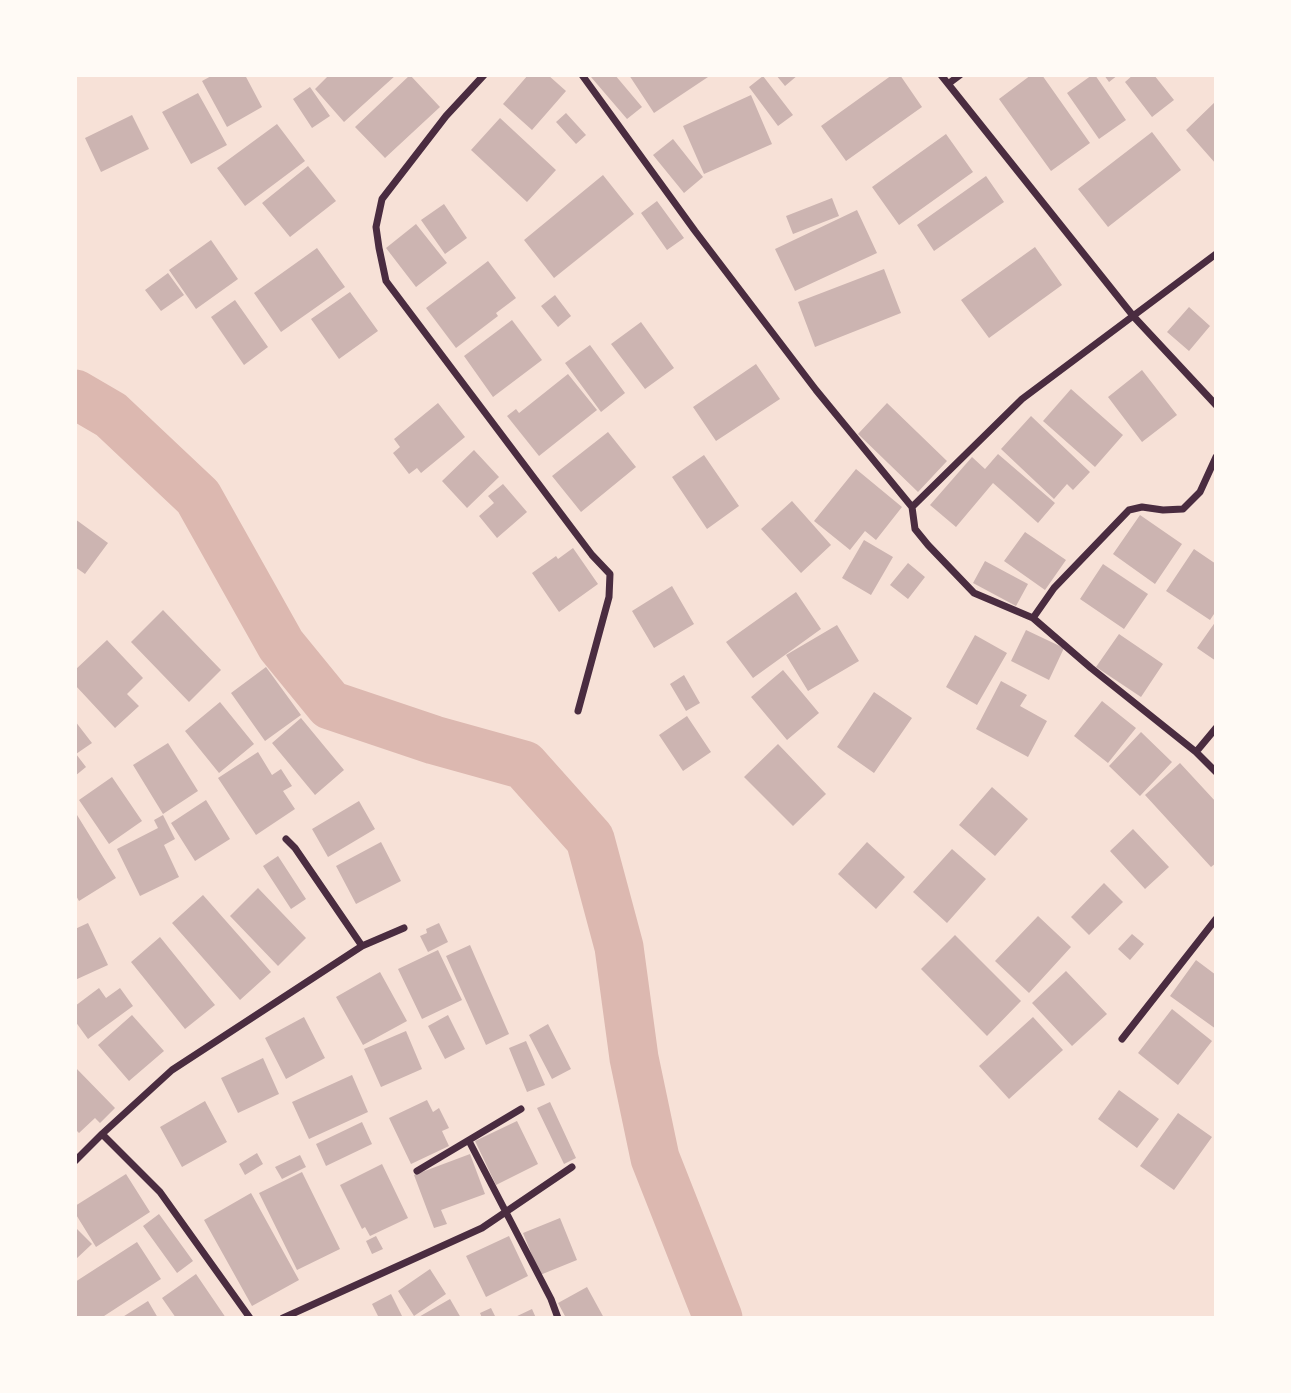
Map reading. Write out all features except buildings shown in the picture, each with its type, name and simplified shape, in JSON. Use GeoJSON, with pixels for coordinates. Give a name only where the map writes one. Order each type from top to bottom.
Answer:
{"type":"FeatureCollection","features":[{"type":"Feature","properties":{"kind":"street"},"geometry":{"type":"LineString","coordinates":[[582,75],[695,231],[816,390],[912,507],[915,529],[974,593],[1033,618],[1196,752],[1216,772]]}},
{"type":"Feature","properties":{"kind":"street"},"geometry":{"type":"LineString","coordinates":[[941,75],[1134,317],[1216,405]]}},
{"type":"Feature","properties":{"kind":"street"},"geometry":{"type":"LineString","coordinates":[[947,84],[960,75]]}},
{"type":"Feature","properties":{"kind":"street"},"geometry":{"type":"LineString","coordinates":[[479,77],[382,199],[376,227],[379,248],[386,281],[592,555],[610,574],[609,597],[578,711]]}},
{"type":"Feature","properties":{"kind":"street"},"geometry":{"type":"LineString","coordinates":[[912,507],[1022,399],[1216,254]]}},
{"type":"Feature","properties":{"kind":"street"},"geometry":{"type":"LineString","coordinates":[[1033,618],[1054,588],[1129,510],[1142,507],[1183,509],[1200,492],[1216,457]]}},
{"type":"Feature","properties":{"kind":"street"},"geometry":{"type":"LineString","coordinates":[[1196,752],[1216,728]]}},
{"type":"Feature","properties":{"kind":"street"},"geometry":{"type":"LineString","coordinates":[[286,839],[295,848],[362,946]]}},
{"type":"Feature","properties":{"kind":"street"},"geometry":{"type":"LineString","coordinates":[[1122,1039],[1216,919]]}},
{"type":"Feature","properties":{"kind":"street"},"geometry":{"type":"LineString","coordinates":[[75,1161],[172,1070],[362,946],[404,929]]}},
{"type":"Feature","properties":{"kind":"street"},"geometry":{"type":"LineString","coordinates":[[417,1171],[521,1110]]}},
{"type":"Feature","properties":{"kind":"street"},"geometry":{"type":"LineString","coordinates":[[102,1134],[160,1192],[250,1318]]}},
{"type":"Feature","properties":{"kind":"street"},"geometry":{"type":"LineString","coordinates":[[469,1141],[558,1318]]}},
{"type":"Feature","properties":{"kind":"street"},"geometry":{"type":"LineString","coordinates":[[283,1318],[482,1228],[572,1167]]}},
{"type":"Feature","properties":{"kind":"waterway"},"geometry":{"type":"LineString","coordinates":[[75,394],[111,415],[198,497],[281,645],[330,705],[434,740],[524,765],[590,839],[619,947],[634,1058],[655,1158],[718,1318]]}}]}
